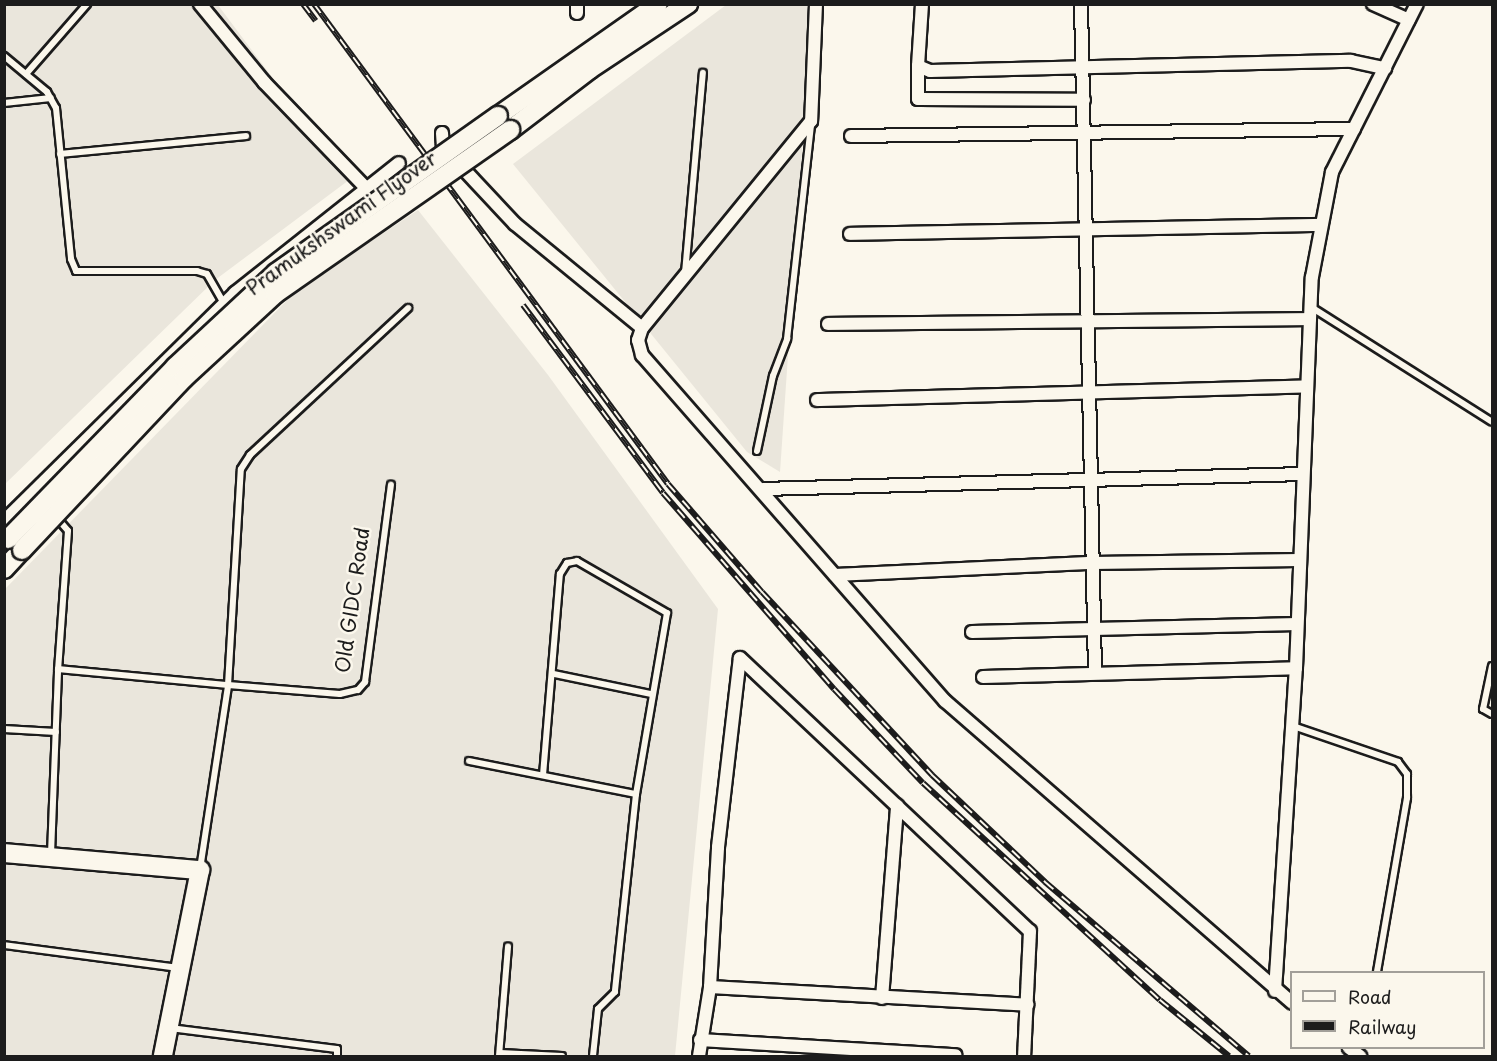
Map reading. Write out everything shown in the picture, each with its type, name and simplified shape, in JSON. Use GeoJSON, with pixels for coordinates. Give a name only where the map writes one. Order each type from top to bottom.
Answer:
{"type":"FeatureCollection","features":[{"type":"Feature","properties":{"kind":"main road","name":"Pramukshswami Flyover"},"geometry":{"type":"LineString","coordinates":[[4,569],[12,544],[175,366],[276,273],[658,4]]}},
{"type":"Feature","properties":{"kind":"main road","name":"Pramukshswami Flyover"},"geometry":{"type":"LineString","coordinates":[[12,544],[184,378],[275,294],[510,130],[590,69],[688,4]]}},
{"type":"Feature","properties":{"kind":"main road"},"geometry":{"type":"LineString","coordinates":[[4,853],[51,854],[120,865],[200,870],[163,1056]]}},
{"type":"Feature","properties":{"kind":"street"},"geometry":{"type":"LineString","coordinates":[[200,4],[264,82],[368,189]]}},
{"type":"Feature","properties":{"kind":"street"},"geometry":{"type":"LineString","coordinates":[[816,4],[811,121],[642,328],[638,340],[642,355],[710,436],[763,489],[945,700],[1290,1002]]}},
{"type":"Feature","properties":{"kind":"street"},"geometry":{"type":"LineString","coordinates":[[922,4],[918,99],[1084,100]]}},
{"type":"Feature","properties":{"kind":"street"},"geometry":{"type":"LineString","coordinates":[[1081,4],[1088,230],[1090,480],[1095,671]]}},
{"type":"Feature","properties":{"kind":"street"},"geometry":{"type":"LineString","coordinates":[[1373,4],[1409,20]]}},
{"type":"Feature","properties":{"kind":"street"},"geometry":{"type":"LineString","coordinates":[[1275,991],[1296,668],[1310,313],[1320,225],[1332,172],[1417,4]]}},
{"type":"Feature","properties":{"kind":"street"},"geometry":{"type":"LineString","coordinates":[[918,66],[930,71],[1351,61],[1385,68]]}},
{"type":"Feature","properties":{"kind":"street"},"geometry":{"type":"LineString","coordinates":[[851,136],[1354,129]]}},
{"type":"Feature","properties":{"kind":"street"},"geometry":{"type":"LineString","coordinates":[[442,133],[443,147],[515,224],[642,328]]}},
{"type":"Feature","properties":{"kind":"street"},"geometry":{"type":"LineString","coordinates":[[4,521],[224,303],[274,259],[399,163]]}},
{"type":"Feature","properties":{"kind":"street"},"geometry":{"type":"LineString","coordinates":[[850,234],[1320,225]]}},
{"type":"Feature","properties":{"kind":"street"},"geometry":{"type":"LineString","coordinates":[[828,324],[1089,324],[1310,313]]}},
{"type":"Feature","properties":{"kind":"street"},"geometry":{"type":"LineString","coordinates":[[817,400],[1306,386]]}},
{"type":"Feature","properties":{"kind":"street"},"geometry":{"type":"LineString","coordinates":[[763,489],[1302,474]]}},
{"type":"Feature","properties":{"kind":"street"},"geometry":{"type":"LineString","coordinates":[[835,575],[1093,563],[1299,560]]}},
{"type":"Feature","properties":{"kind":"street"},"geometry":{"type":"LineString","coordinates":[[972,632],[1095,627],[1297,624]]}},
{"type":"Feature","properties":{"kind":"street"},"geometry":{"type":"LineString","coordinates":[[699,1056],[710,987],[718,847],[740,658],[1030,931],[1024,1056]]}},
{"type":"Feature","properties":{"kind":"street"},"geometry":{"type":"LineString","coordinates":[[983,676],[1095,671],[1296,668]]}},
{"type":"Feature","properties":{"kind":"street"},"geometry":{"type":"LineString","coordinates":[[882,998],[897,806]]}},
{"type":"Feature","properties":{"kind":"street"},"geometry":{"type":"LineString","coordinates":[[710,987],[1027,1005]]}},
{"type":"Feature","properties":{"kind":"street"},"geometry":{"type":"LineString","coordinates":[[700,1040],[956,1055]]}},
{"type":"Feature","properties":{"kind":"lane"},"geometry":{"type":"LineString","coordinates":[[26,74],[87,4]]}},
{"type":"Feature","properties":{"kind":"lane"},"geometry":{"type":"LineString","coordinates":[[4,56],[51,98],[60,154],[71,259],[76,271],[196,271],[207,274],[224,303]]}},
{"type":"Feature","properties":{"kind":"lane"},"geometry":{"type":"LineString","coordinates":[[685,276],[703,73]]}},
{"type":"Feature","properties":{"kind":"lane"},"geometry":{"type":"LineString","coordinates":[[4,103],[51,98]]}},
{"type":"Feature","properties":{"kind":"lane"},"geometry":{"type":"LineString","coordinates":[[757,451],[773,376],[787,339],[811,121]]}},
{"type":"Feature","properties":{"kind":"lane"},"geometry":{"type":"LineString","coordinates":[[60,154],[246,136]]}},
{"type":"Feature","properties":{"kind":"lane"},"geometry":{"type":"LineString","coordinates":[[200,870],[228,685],[241,469],[250,455],[408,308]]}},
{"type":"Feature","properties":{"kind":"lane"},"geometry":{"type":"LineString","coordinates":[[1310,313],[1492,422]]}},
{"type":"Feature","properties":{"kind":"lane","name":"Old GIDC Road"},"geometry":{"type":"LineString","coordinates":[[228,685],[340,694],[358,690],[365,682],[391,485]]}},
{"type":"Feature","properties":{"kind":"lane"},"geometry":{"type":"LineString","coordinates":[[34,492],[68,531],[58,669],[51,854]]}},
{"type":"Feature","properties":{"kind":"lane"},"geometry":{"type":"LineString","coordinates":[[543,775],[554,674],[561,574],[567,563],[577,561],[666,610],[636,794],[615,992],[598,1009],[592,1056]]}},
{"type":"Feature","properties":{"kind":"lane"},"geometry":{"type":"LineString","coordinates":[[1492,666],[1483,709],[1492,714]]}},
{"type":"Feature","properties":{"kind":"lane"},"geometry":{"type":"LineString","coordinates":[[58,669],[228,685]]}},
{"type":"Feature","properties":{"kind":"lane"},"geometry":{"type":"LineString","coordinates":[[554,674],[651,694]]}},
{"type":"Feature","properties":{"kind":"lane"},"geometry":{"type":"LineString","coordinates":[[1292,725],[1398,762],[1407,774],[1407,798],[1377,971]]}},
{"type":"Feature","properties":{"kind":"lane"},"geometry":{"type":"LineString","coordinates":[[4,729],[56,732]]}},
{"type":"Feature","properties":{"kind":"lane"},"geometry":{"type":"LineString","coordinates":[[469,762],[636,794]]}},
{"type":"Feature","properties":{"kind":"lane"},"geometry":{"type":"LineString","coordinates":[[4,945],[181,968]]}},
{"type":"Feature","properties":{"kind":"lane"},"geometry":{"type":"LineString","coordinates":[[508,946],[500,1055],[562,1056]]}},
{"type":"Feature","properties":{"kind":"lane"},"geometry":{"type":"LineString","coordinates":[[169,1028],[337,1049],[337,1056]]}},
{"type":"Feature","properties":{"kind":"shaded area"},"geometry":{"type":"Polygon","coordinates":[[[5,5],[218,5],[349,180],[215,280],[5,484],[5,5]]]}},
{"type":"Feature","properties":{"kind":"shaded area"},"geometry":{"type":"Polygon","coordinates":[[[726,5],[812,5],[780,472],[747,452],[513,164],[726,5]]]}},
{"type":"Feature","properties":{"kind":"shaded area"},"geometry":{"type":"Polygon","coordinates":[[[418,210],[548,375],[718,609],[675,1056],[5,1056],[5,589],[296,291],[418,210]]]}},
{"type":"Feature","properties":{"kind":"railway"},"geometry":{"type":"LineString","coordinates":[[303,4],[316,21]]}},
{"type":"Feature","properties":{"kind":"railway"},"geometry":{"type":"LineString","coordinates":[[314,4],[668,484],[762,592],[932,775],[1045,882],[1249,1056]]}},
{"type":"Feature","properties":{"kind":"railway"},"geometry":{"type":"LineString","coordinates":[[523,305],[663,493],[834,689],[923,783],[1160,1000],[1229,1056]]}}]}
